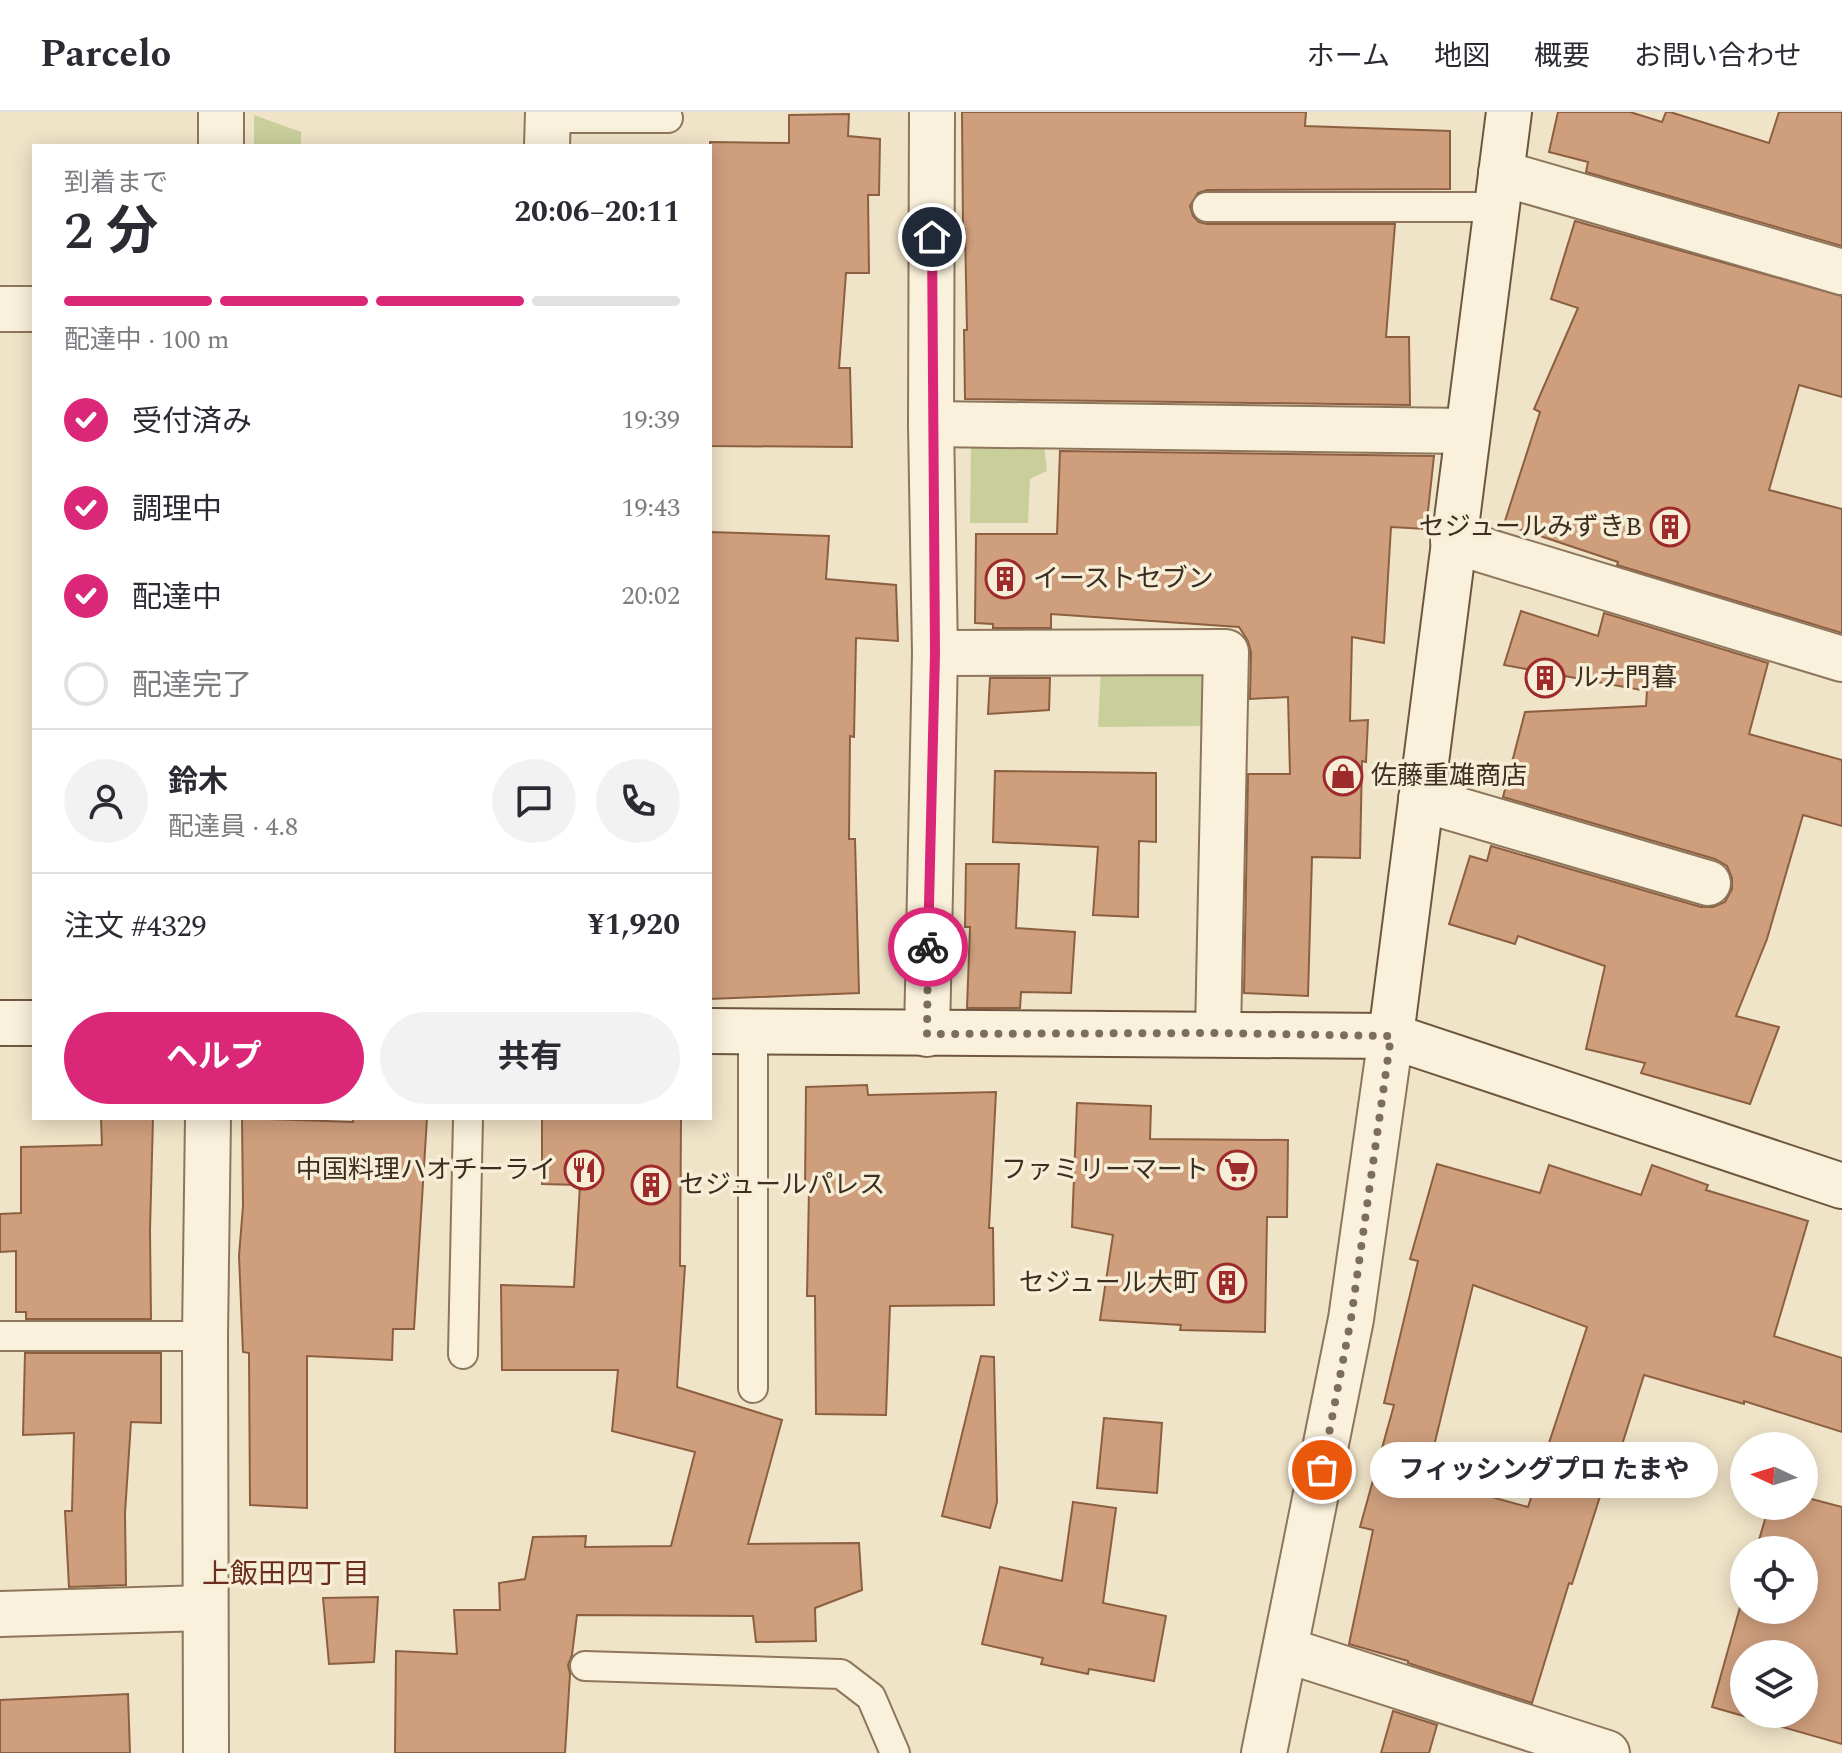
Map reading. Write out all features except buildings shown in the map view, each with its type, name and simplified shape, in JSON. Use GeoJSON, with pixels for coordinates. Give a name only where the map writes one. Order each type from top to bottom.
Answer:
{"type":"FeatureCollection","features":[{"type":"Feature","properties":{"kind":"street"},"geometry":{"type":"LineString","coordinates":[[221,112],[221,144]]}},
{"type":"Feature","properties":{"kind":"street"},"geometry":{"type":"LineString","coordinates":[[927,1034],[935,653],[931,424],[932,112]]}},
{"type":"Feature","properties":{"kind":"street"},"geometry":{"type":"LineString","coordinates":[[1264,1753],[1351,1319],[1391,1036],[1509,112]]}},
{"type":"Feature","properties":{"kind":"street"},"geometry":{"type":"LineString","coordinates":[[1499,190],[1842,272]]}},
{"type":"Feature","properties":{"kind":"street"},"geometry":{"type":"LineString","coordinates":[[0,309],[32,309]]}},
{"type":"Feature","properties":{"kind":"street"},"geometry":{"type":"LineString","coordinates":[[931,424],[1468,431]]}},
{"type":"Feature","properties":{"kind":"street"},"geometry":{"type":"LineString","coordinates":[[1453,541],[1842,659]]}},
{"type":"Feature","properties":{"kind":"street"},"geometry":{"type":"LineString","coordinates":[[935,653],[1226,652],[1218,1033]]}},
{"type":"Feature","properties":{"kind":"street"},"geometry":{"type":"LineString","coordinates":[[1421,799],[1708,883]]}},
{"type":"Feature","properties":{"kind":"street"},"geometry":{"type":"LineString","coordinates":[[0,1023],[32,1023]]}},
{"type":"Feature","properties":{"kind":"street"},"geometry":{"type":"LineString","coordinates":[[712,1031],[1391,1036],[1842,1186]]}},
{"type":"Feature","properties":{"kind":"street"},"geometry":{"type":"LineString","coordinates":[[206,1753],[208,1120]]}},
{"type":"Feature","properties":{"kind":"street"},"geometry":{"type":"LineString","coordinates":[[0,1614],[205,1608]]}},
{"type":"Feature","properties":{"kind":"street"},"geometry":{"type":"LineString","coordinates":[[1286,1650],[1607,1753]]}},
{"type":"Feature","properties":{"kind":"lane"},"geometry":{"type":"LineString","coordinates":[[548,125],[668,118]]}},
{"type":"Feature","properties":{"kind":"lane"},"geometry":{"type":"LineString","coordinates":[[1207,207],[1499,190]]}},
{"type":"Feature","properties":{"kind":"lane"},"geometry":{"type":"LineString","coordinates":[[753,1031],[753,1388]]}},
{"type":"Feature","properties":{"kind":"lane"},"geometry":{"type":"LineString","coordinates":[[463,1354],[468,1120]]}},
{"type":"Feature","properties":{"kind":"lane"},"geometry":{"type":"LineString","coordinates":[[0,1336],[205,1336]]}},
{"type":"Feature","properties":{"kind":"lane"},"geometry":{"type":"LineString","coordinates":[[585,1666],[841,1674],[871,1697],[895,1753]]}},
{"type":"Feature","properties":{"kind":"green space"},"geometry":{"type":"Polygon","coordinates":[[[254,115],[301,132],[301,144],[254,144],[254,115]]]}},
{"type":"Feature","properties":{"kind":"green space"},"geometry":{"type":"Polygon","coordinates":[[[1044,444],[1047,471],[1030,479],[1028,523],[970,523],[971,446],[1044,444]]]}},
{"type":"Feature","properties":{"kind":"green space"},"geometry":{"type":"Polygon","coordinates":[[[1212,667],[1209,726],[1098,727],[1101,669],[1212,667]]]}},
{"type":"Feature","properties":{"kind":"way so far"},"geometry":{"type":"LineString","coordinates":[[928,947],[927,1034],[1391,1036],[1351,1319],[1322,1470]]}},
{"type":"Feature","properties":{"kind":"place","name":"セジュールみずきB"},"geometry":{"type":"Point","coordinates":[1670,527]}},
{"type":"Feature","properties":{"kind":"place","name":"イーストセブン"},"geometry":{"type":"Point","coordinates":[1005,579]}},
{"type":"Feature","properties":{"kind":"place","name":"ルナ門暮"},"geometry":{"type":"Point","coordinates":[1545,678]}},
{"type":"Feature","properties":{"kind":"place","name":"佐藤重雄商店"},"geometry":{"type":"Point","coordinates":[1343,776]}},
{"type":"Feature","properties":{"kind":"place","name":"中国料理ハオチーライ"},"geometry":{"type":"Point","coordinates":[584,1170]}},
{"type":"Feature","properties":{"kind":"place","name":"ファミリーマート"},"geometry":{"type":"Point","coordinates":[1237,1170]}},
{"type":"Feature","properties":{"kind":"place","name":"セジュールパレス"},"geometry":{"type":"Point","coordinates":[651,1185]}},
{"type":"Feature","properties":{"kind":"place","name":"セジュール大町"},"geometry":{"type":"Point","coordinates":[1227,1283]}},
{"type":"Feature","properties":{"kind":"place","name":"フィッシングプロ たまや"},"geometry":{"type":"Point","coordinates":[1322,1470]}},
{"type":"Feature","properties":{"kind":"district","name":"上飯田四丁目"},"geometry":{"type":"Point","coordinates":[286,1574]}},
{"type":"Feature","properties":{"kind":"route"},"geometry":{"type":"LineString","coordinates":[[928,947],[935,653],[932,237]]}}]}
